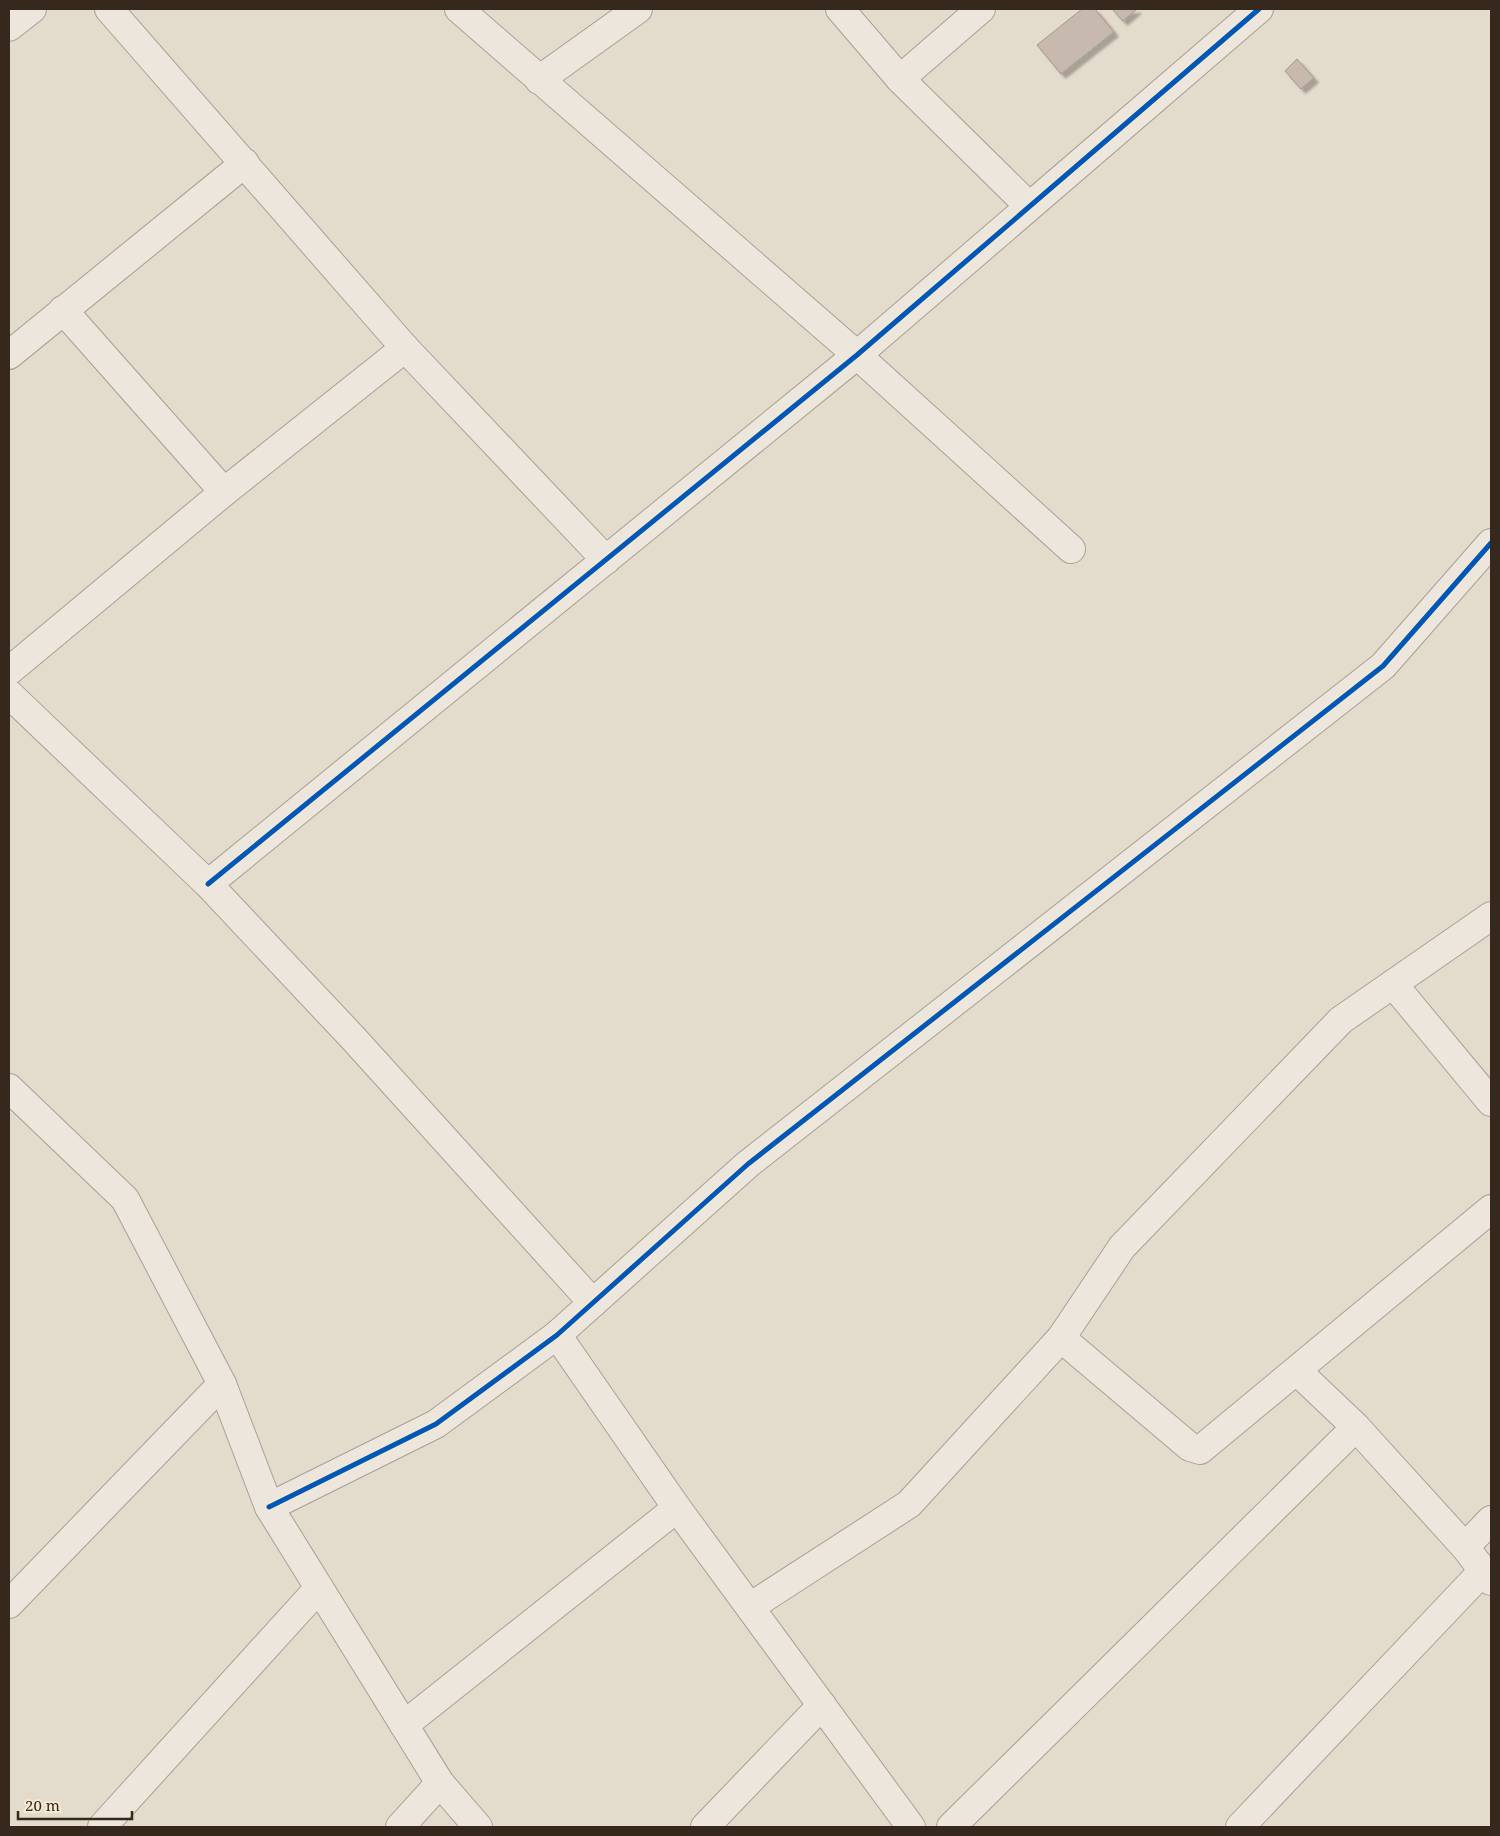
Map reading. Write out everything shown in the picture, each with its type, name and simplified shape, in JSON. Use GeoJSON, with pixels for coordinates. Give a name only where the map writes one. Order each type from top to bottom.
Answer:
{"type":"FeatureCollection","features":[{"type":"Feature","properties":{"kind":"street"},"geometry":{"type":"LineString","coordinates":[[9,28],[32,9]]}},
{"type":"Feature","properties":{"kind":"street"},"geometry":{"type":"LineString","coordinates":[[109,9],[405,348],[606,560]]}},
{"type":"Feature","properties":{"kind":"street"},"geometry":{"type":"LineString","coordinates":[[459,9],[857,355],[1071,549]]}},
{"type":"Feature","properties":{"kind":"street"},"geometry":{"type":"LineString","coordinates":[[539,80],[638,9]]}},
{"type":"Feature","properties":{"kind":"street"},"geometry":{"type":"LineString","coordinates":[[840,9],[900,79],[1029,206]]}},
{"type":"Feature","properties":{"kind":"street"},"geometry":{"type":"LineString","coordinates":[[900,79],[981,9]]}},
{"type":"Feature","properties":{"kind":"street"},"geometry":{"type":"LineString","coordinates":[[208,884],[857,355],[1259,9]]}},
{"type":"Feature","properties":{"kind":"street"},"geometry":{"type":"LineString","coordinates":[[9,355],[245,163]]}},
{"type":"Feature","properties":{"kind":"street"},"geometry":{"type":"LineString","coordinates":[[63,310],[224,492]]}},
{"type":"Feature","properties":{"kind":"street"},"geometry":{"type":"LineString","coordinates":[[9,671],[224,492],[405,348]]}},
{"type":"Feature","properties":{"kind":"street"},"geometry":{"type":"LineString","coordinates":[[269,1507],[436,1424],[557,1335],[748,1164],[1383,666],[1491,544]]}},
{"type":"Feature","properties":{"kind":"street"},"geometry":{"type":"LineString","coordinates":[[9,694],[208,884],[353,1038],[593,1303]]}},
{"type":"Feature","properties":{"kind":"street"},"geometry":{"type":"LineString","coordinates":[[750,1607],[909,1504],[1061,1338],[1122,1247],[1341,1020],[1491,916]]}},
{"type":"Feature","properties":{"kind":"street"},"geometry":{"type":"LineString","coordinates":[[1393,984],[1491,1102]]}},
{"type":"Feature","properties":{"kind":"street"},"geometry":{"type":"LineString","coordinates":[[9,1088],[125,1199],[222,1384],[269,1507],[440,1783],[478,1827]]}},
{"type":"Feature","properties":{"kind":"street"},"geometry":{"type":"LineString","coordinates":[[1061,1338],[1190,1447],[1200,1450],[1297,1372],[1491,1209]]}},
{"type":"Feature","properties":{"kind":"street"},"geometry":{"type":"LineString","coordinates":[[557,1335],[676,1508],[912,1827]]}},
{"type":"Feature","properties":{"kind":"street"},"geometry":{"type":"LineString","coordinates":[[1240,1827],[1487,1575],[1465,1547],[1356,1427],[1297,1372]]}},
{"type":"Feature","properties":{"kind":"street"},"geometry":{"type":"LineString","coordinates":[[9,1604],[222,1384]]}},
{"type":"Feature","properties":{"kind":"street"},"geometry":{"type":"LineString","coordinates":[[951,1827],[1356,1427]]}},
{"type":"Feature","properties":{"kind":"street"},"geometry":{"type":"LineString","coordinates":[[404,1725],[676,1508]]}},
{"type":"Feature","properties":{"kind":"street"},"geometry":{"type":"LineString","coordinates":[[1465,1547],[1491,1520]]}},
{"type":"Feature","properties":{"kind":"street"},"geometry":{"type":"LineString","coordinates":[[102,1827],[319,1588]]}},
{"type":"Feature","properties":{"kind":"street"},"geometry":{"type":"LineString","coordinates":[[705,1827],[822,1705]]}},
{"type":"Feature","properties":{"kind":"street"},"geometry":{"type":"LineString","coordinates":[[400,1827],[440,1783]]}},
{"type":"Feature","properties":{"kind":"building"},"geometry":{"type":"Polygon","coordinates":[[[1082,9],[1095,9],[1114,32],[1061,74],[1037,45],[1082,9]]]}},
{"type":"Feature","properties":{"kind":"building"},"geometry":{"type":"Polygon","coordinates":[[[1112,9],[1137,9],[1123,21],[1112,9]]]}},
{"type":"Feature","properties":{"kind":"building"},"geometry":{"type":"Polygon","coordinates":[[[1297,59],[1314,78],[1301,89],[1285,71],[1297,59]]]}},
{"type":"Feature","properties":{"kind":"cycle path"},"geometry":{"type":"LineString","coordinates":[[208,884],[857,355],[1259,9]]}},
{"type":"Feature","properties":{"kind":"cycle path"},"geometry":{"type":"LineString","coordinates":[[269,1507],[436,1424],[557,1335],[748,1164],[1383,666],[1491,543]]}}]}
